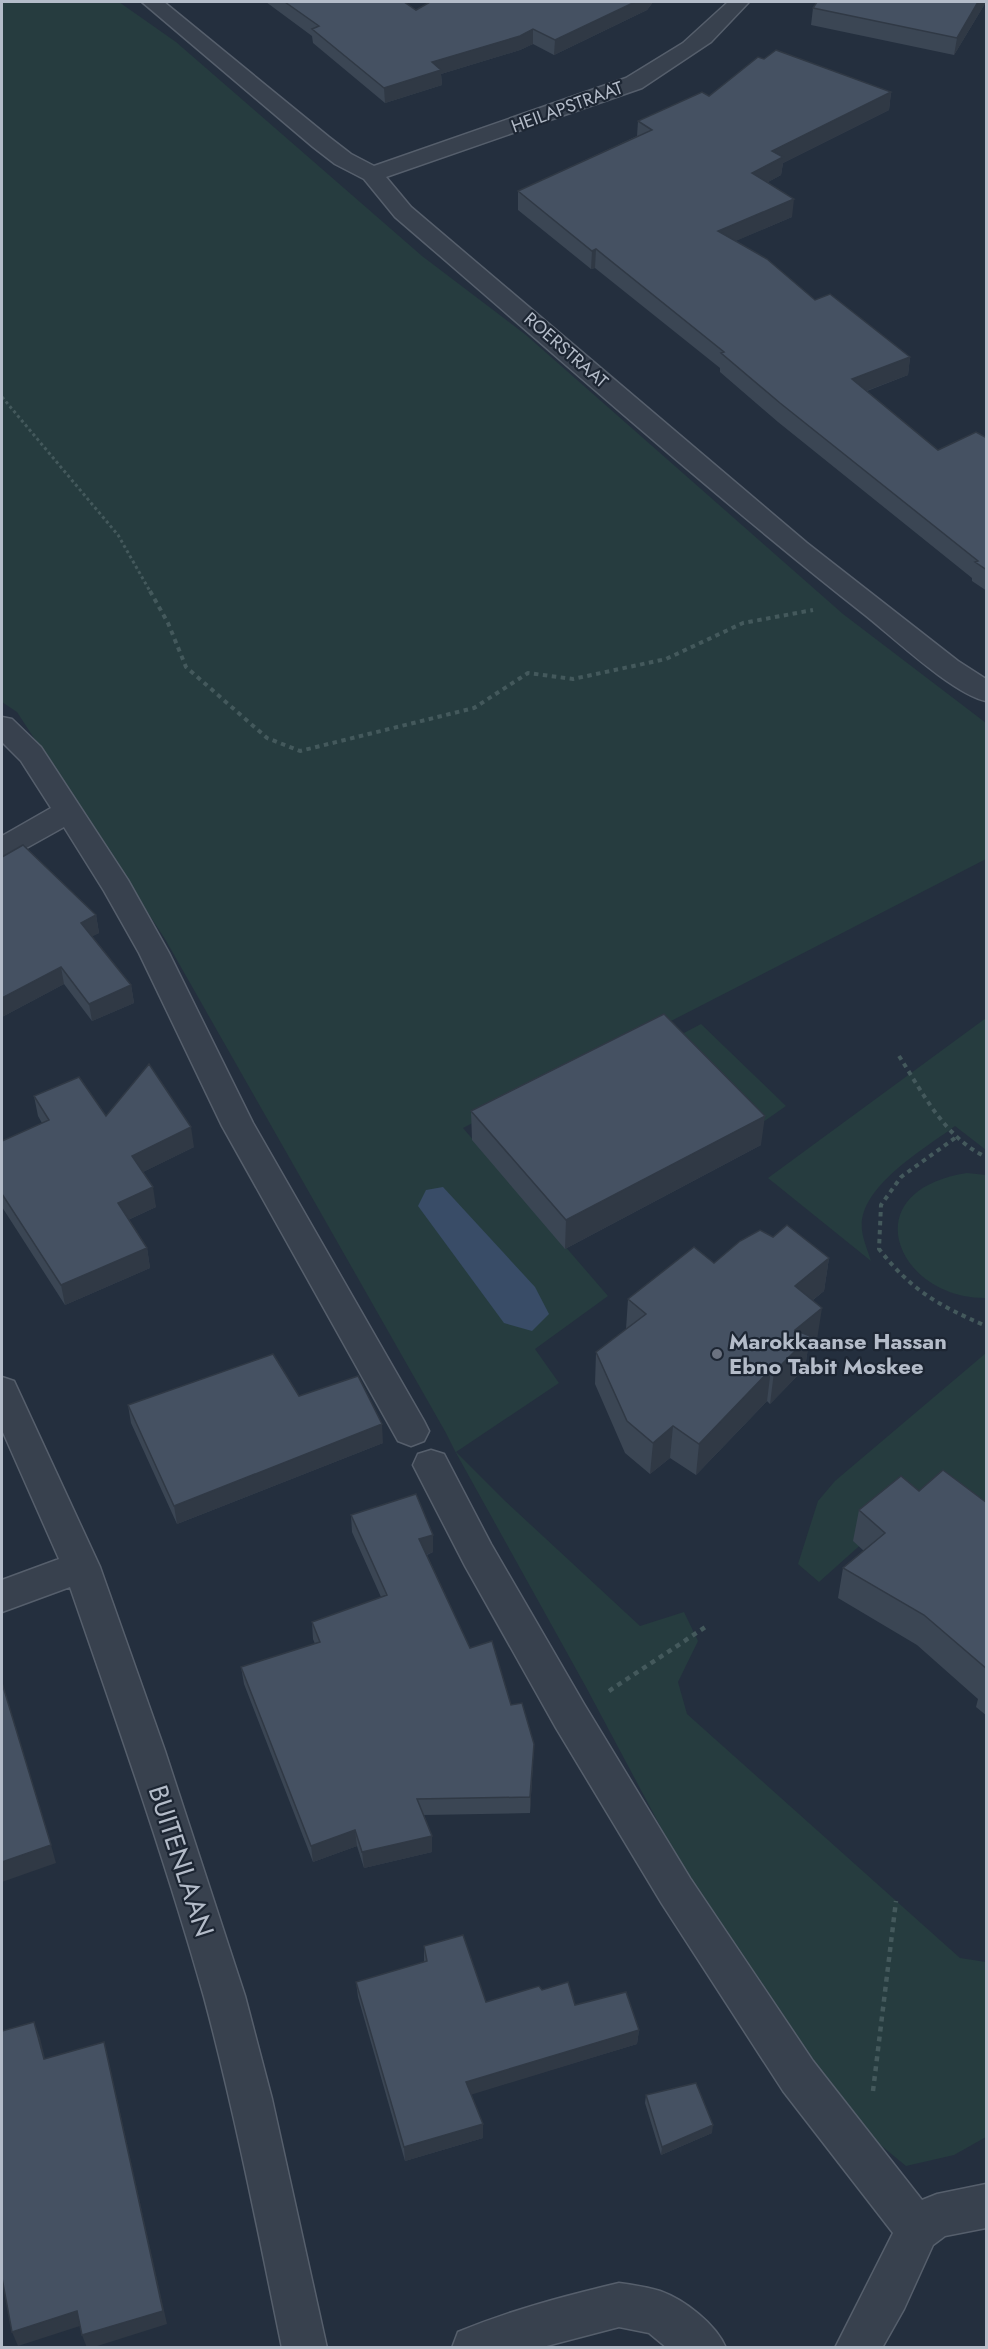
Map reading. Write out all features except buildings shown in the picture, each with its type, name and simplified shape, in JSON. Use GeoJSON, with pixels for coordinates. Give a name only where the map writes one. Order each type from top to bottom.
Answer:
{"type":"FeatureCollection","features":[{"type":"Feature","properties":{"kind":"street","name":"ROERSTRAAT"},"geometry":{"type":"LineString","coordinates":[[152,2],[229,63],[321,142],[343,159],[372,174],[403,212],[798,549],[948,667],[987,693]]}},
{"type":"Feature","properties":{"kind":"street","name":"HEILAPSTRAAT"},"geometry":{"type":"LineString","coordinates":[[372,174],[634,83],[666,66],[709,33],[739,2]]}},
{"type":"Feature","properties":{"kind":"street"},"geometry":{"type":"LineString","coordinates":[[2,726],[31,754],[117,887],[154,953],[238,1126],[564,1706],[676,1891],[798,2076],[916,2229]]}},
{"type":"Feature","properties":{"kind":"street"},"geometry":{"type":"LineString","coordinates":[[2,849],[68,812]]}},
{"type":"Feature","properties":{"kind":"street","name":"BUITENLAAN"},"geometry":{"type":"LineString","coordinates":[[2,1391],[81,1567],[142,1740],[224,1996],[251,2100],[305,2348]]}},
{"type":"Feature","properties":{"kind":"street"},"geometry":{"type":"LineString","coordinates":[[2,1596],[81,1567]]}},
{"type":"Feature","properties":{"kind":"street"},"geometry":{"type":"LineString","coordinates":[[859,2347],[888,2293],[916,2229],[937,2216],[987,2206]]}},
{"type":"Feature","properties":{"kind":"street"},"geometry":{"type":"LineString","coordinates":[[474,2348],[523,2329],[619,2305],[659,2313],[705,2348]]}},
{"type":"Feature","properties":{"kind":"path"},"geometry":{"type":"LineString","coordinates":[[2,397],[118,535],[168,623],[186,667],[267,738],[300,751],[474,708],[528,673],[573,679],[666,659],[743,623],[824,609]]}},
{"type":"Feature","properties":{"kind":"path"},"geometry":{"type":"LineString","coordinates":[[899,1056],[955,1138],[974,1153],[987,1157]]}},
{"type":"Feature","properties":{"kind":"path"},"geometry":{"type":"LineString","coordinates":[[955,1138],[901,1177],[881,1205],[879,1249],[901,1277],[942,1306],[987,1326]]}},
{"type":"Feature","properties":{"kind":"path"},"geometry":{"type":"LineString","coordinates":[[601,1696],[707,1626]]}},
{"type":"Feature","properties":{"kind":"path"},"geometry":{"type":"LineString","coordinates":[[873,2096],[896,1901]]}},
{"type":"Feature","properties":{"kind":"green space"},"geometry":{"type":"Polygon","coordinates":[[[2,2],[119,2],[176,42],[422,256],[526,335],[843,614],[986,723],[986,859],[463,1128],[608,1296],[535,1349],[559,1383],[456,1452],[504,1500],[640,1626],[684,1612],[698,1641],[678,1682],[687,1714],[960,1958],[986,1962],[986,2137],[954,2155],[906,2166],[861,2129],[690,1882],[586,1687],[455,1451],[446,1433],[165,939],[17,712],[2,702],[2,2]]]}},
{"type":"Feature","properties":{"kind":"green space"},"geometry":{"type":"Polygon","coordinates":[[[986,1018],[986,1150],[955,1126],[896,1170],[870,1199],[863,1214],[862,1230],[871,1261],[768,1178],[986,1018]]]}},
{"type":"Feature","properties":{"kind":"green space"},"geometry":{"type":"Polygon","coordinates":[[[701,1024],[786,1106],[749,1132],[663,1044],[701,1024]]]}},
{"type":"Feature","properties":{"kind":"green space"},"geometry":{"type":"Polygon","coordinates":[[[967,1173],[986,1175],[986,1298],[955,1294],[929,1281],[910,1264],[900,1243],[899,1221],[909,1200],[931,1184],[967,1173]]]}},
{"type":"Feature","properties":{"kind":"green space"},"geometry":{"type":"Polygon","coordinates":[[[986,1353],[986,1524],[932,1481],[819,1582],[798,1564],[818,1501],[835,1481],[986,1353]]]}},
{"type":"Feature","properties":{"kind":"water"},"geometry":{"type":"Polygon","coordinates":[[[443,1187],[535,1287],[549,1314],[532,1331],[504,1323],[418,1206],[426,1190],[443,1187]]]}},
{"type":"Feature","properties":{"kind":"place","name":"Marokkaanse Hassan Ebno Tabit Moskee"},"geometry":{"type":"Point","coordinates":[717,1354]}}]}
